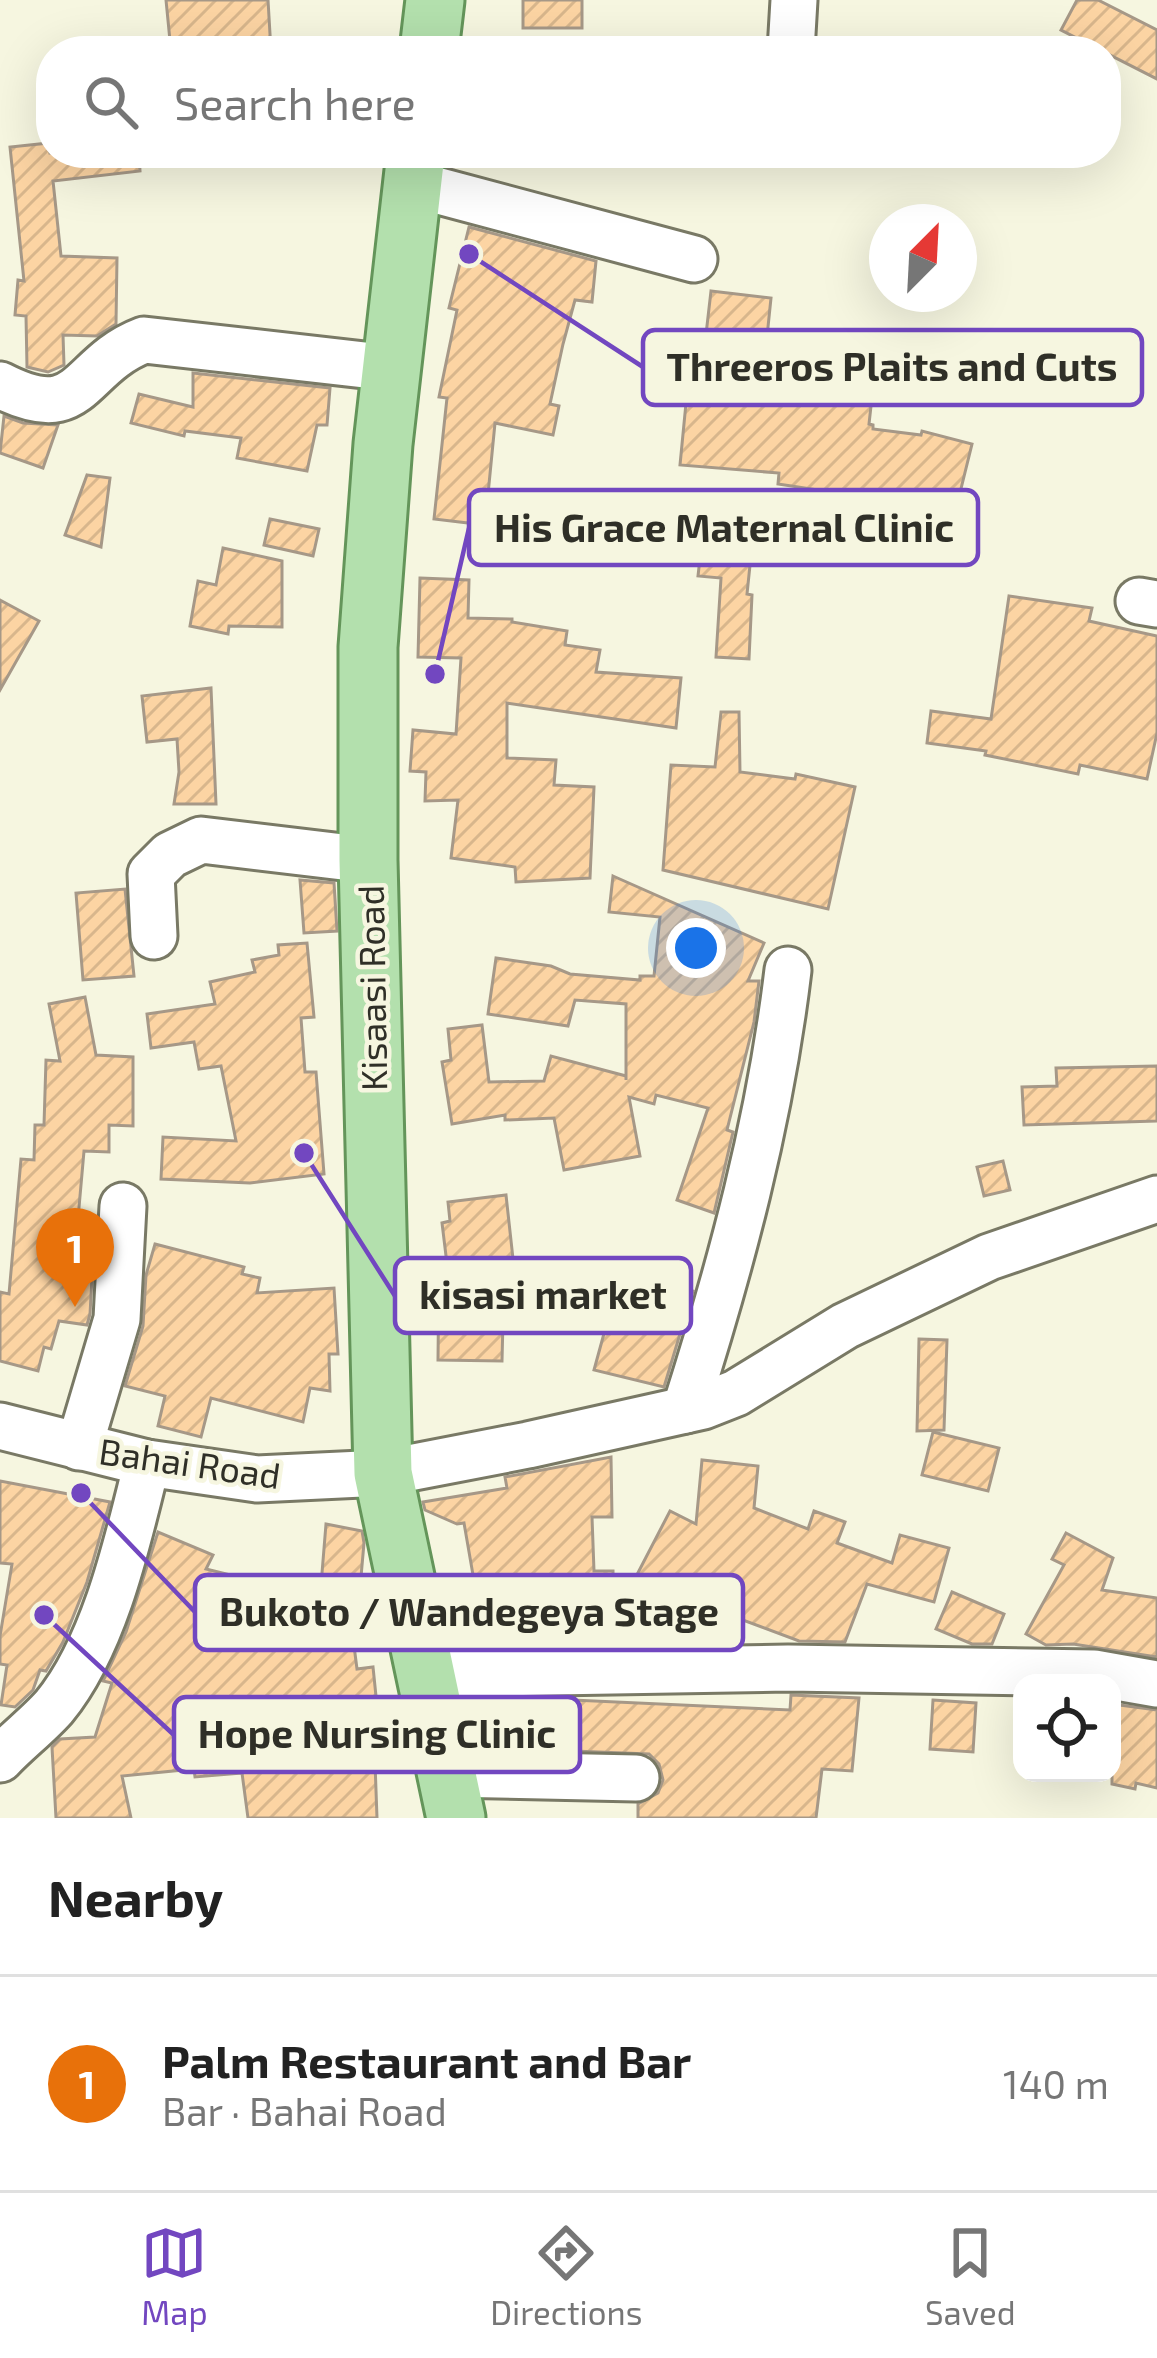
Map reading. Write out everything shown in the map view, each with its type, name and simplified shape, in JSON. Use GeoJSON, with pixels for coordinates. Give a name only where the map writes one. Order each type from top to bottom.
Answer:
{"type":"FeatureCollection","features":[{"type":"Feature","properties":{"kind":"main road"},"geometry":{"type":"LineString","coordinates":[[431,36],[435,0]]}},
{"type":"Feature","properties":{"kind":"main road","name":"Kisaasi Road"},"geometry":{"type":"LineString","coordinates":[[414,169],[368,647],[368,860],[383,1473],[451,1796]]}},
{"type":"Feature","properties":{"kind":"street"},"geometry":{"type":"LineString","coordinates":[[792,36],[794,0]]}},
{"type":"Feature","properties":{"kind":"street"},"geometry":{"type":"LineString","coordinates":[[414,169],[694,259]]}},
{"type":"Feature","properties":{"kind":"street"},"geometry":{"type":"LineString","coordinates":[[0,385],[29,400],[55,401],[75,394],[121,349],[144,340],[392,368]]}},
{"type":"Feature","properties":{"kind":"street"},"geometry":{"type":"LineString","coordinates":[[154,936],[151,874],[170,855],[201,840],[368,860]]}},
{"type":"Feature","properties":{"kind":"street"},"geometry":{"type":"LineString","coordinates":[[686,1410],[724,1288],[764,1128],[788,970]]}},
{"type":"Feature","properties":{"kind":"street","name":"Bahai Road"},"geometry":{"type":"LineString","coordinates":[[0,1426],[146,1463],[257,1479],[383,1473],[686,1410],[736,1393],[845,1326],[989,1257],[1157,1199]]}},
{"type":"Feature","properties":{"kind":"street"},"geometry":{"type":"LineString","coordinates":[[79,1448],[117,1319],[124,1206]]}},
{"type":"Feature","properties":{"kind":"street"},"geometry":{"type":"LineString","coordinates":[[0,1759],[53,1707],[79,1668],[122,1564],[146,1463]]}},
{"type":"Feature","properties":{"kind":"street"},"geometry":{"type":"LineString","coordinates":[[425,1674],[788,1668],[1094,1673],[1157,1684]]}},
{"type":"Feature","properties":{"kind":"street"},"geometry":{"type":"LineString","coordinates":[[451,1796],[636,1778]]}},
{"type":"Feature","properties":{"kind":"building"},"geometry":{"type":"Polygon","coordinates":[[[166,0],[268,0],[270,36],[170,36],[166,0]]]}},
{"type":"Feature","properties":{"kind":"building"},"geometry":{"type":"Polygon","coordinates":[[[523,0],[582,0],[582,28],[523,28],[523,0]]]}},
{"type":"Feature","properties":{"kind":"building"},"geometry":{"type":"Polygon","coordinates":[[[1077,0],[1098,0],[1157,30],[1157,79],[1121,61],[1121,36],[1073,36],[1061,30],[1077,0]]]}},
{"type":"Feature","properties":{"kind":"building"},"geometry":{"type":"Polygon","coordinates":[[[36,144],[36,168],[140,168],[53,181],[61,256],[117,258],[116,324],[97,336],[63,335],[64,365],[48,372],[27,367],[26,316],[15,315],[18,280],[24,281],[10,147],[36,144]]]}},
{"type":"Feature","properties":{"kind":"building"},"geometry":{"type":"Polygon","coordinates":[[[469,227],[596,261],[592,302],[575,300],[563,344],[550,404],[559,406],[553,435],[495,423],[485,525],[434,519],[447,398],[439,397],[457,310],[449,308],[469,227]]]}},
{"type":"Feature","properties":{"kind":"building"},"geometry":{"type":"Polygon","coordinates":[[[711,291],[771,298],[762,385],[815,387],[820,345],[877,352],[869,424],[873,429],[921,435],[922,431],[972,444],[953,521],[898,508],[897,514],[868,510],[869,504],[817,497],[818,490],[778,484],[779,473],[680,465],[686,403],[698,404],[711,291]]]}},
{"type":"Feature","properties":{"kind":"building"},"geometry":{"type":"Polygon","coordinates":[[[193,373],[330,388],[327,425],[317,425],[307,471],[237,458],[241,438],[185,431],[184,436],[131,423],[139,394],[193,407],[193,373]]]}},
{"type":"Feature","properties":{"kind":"building"},"geometry":{"type":"Polygon","coordinates":[[[4,416],[23,423],[58,425],[43,468],[0,453],[4,416]]]}},
{"type":"Feature","properties":{"kind":"building"},"geometry":{"type":"Polygon","coordinates":[[[87,475],[110,478],[101,547],[65,535],[87,475]]]}},
{"type":"Feature","properties":{"kind":"building"},"geometry":{"type":"Polygon","coordinates":[[[270,519],[319,529],[313,556],[264,545],[270,519]]]}},
{"type":"Feature","properties":{"kind":"building"},"geometry":{"type":"Polygon","coordinates":[[[702,541],[752,546],[747,594],[752,595],[749,659],[716,657],[721,578],[698,576],[702,541]]]}},
{"type":"Feature","properties":{"kind":"building"},"geometry":{"type":"Polygon","coordinates":[[[223,548],[282,561],[282,627],[229,626],[228,634],[190,626],[198,581],[216,585],[223,548]]]}},
{"type":"Feature","properties":{"kind":"building"},"geometry":{"type":"Polygon","coordinates":[[[420,578],[469,580],[468,618],[512,619],[567,631],[565,645],[600,650],[596,672],[681,678],[676,728],[507,703],[507,758],[556,760],[554,785],[594,787],[590,878],[516,882],[515,867],[451,858],[458,800],[425,801],[426,772],[410,771],[413,730],[456,734],[461,658],[418,657],[420,578]]]}},
{"type":"Feature","properties":{"kind":"building"},"geometry":{"type":"Polygon","coordinates":[[[1009,596],[1092,608],[1089,621],[1157,636],[1157,733],[1147,779],[1080,765],[1078,774],[985,755],[986,751],[927,743],[931,711],[991,719],[1009,596]]]}},
{"type":"Feature","properties":{"kind":"building"},"geometry":{"type":"Polygon","coordinates":[[[0,600],[39,621],[0,690],[0,600]]]}},
{"type":"Feature","properties":{"kind":"building"},"geometry":{"type":"Polygon","coordinates":[[[211,688],[216,804],[174,804],[177,739],[147,742],[142,696],[211,688]]]}},
{"type":"Feature","properties":{"kind":"building"},"geometry":{"type":"Polygon","coordinates":[[[721,712],[739,712],[740,772],[795,779],[796,774],[855,787],[828,909],[663,870],[671,765],[715,767],[721,712]]]}},
{"type":"Feature","properties":{"kind":"building"},"geometry":{"type":"Polygon","coordinates":[[[613,876],[764,943],[748,981],[759,981],[754,1022],[727,1130],[733,1132],[714,1213],[677,1200],[708,1108],[656,1095],[654,1104],[629,1097],[640,1156],[564,1170],[554,1118],[505,1120],[505,1115],[452,1124],[442,1062],[451,1060],[448,1029],[482,1025],[489,1082],[544,1081],[551,1056],[626,1076],[626,1004],[575,1000],[568,1026],[488,1014],[496,958],[551,966],[570,974],[640,980],[640,976],[654,976],[660,917],[609,912],[613,876]]]}},
{"type":"Feature","properties":{"kind":"building"},"geometry":{"type":"Polygon","coordinates":[[[300,880],[334,883],[337,931],[304,933],[300,880]]]}},
{"type":"Feature","properties":{"kind":"building"},"geometry":{"type":"Polygon","coordinates":[[[125,889],[134,976],[83,980],[76,893],[125,889]]]}},
{"type":"Feature","properties":{"kind":"building"},"geometry":{"type":"Polygon","coordinates":[[[307,943],[314,1017],[301,1018],[305,1072],[316,1072],[324,1174],[250,1183],[161,1179],[163,1137],[236,1141],[221,1066],[199,1069],[194,1042],[151,1048],[147,1014],[215,1004],[210,982],[255,972],[252,960],[279,955],[278,945],[307,943]]]}},
{"type":"Feature","properties":{"kind":"building"},"geometry":{"type":"Polygon","coordinates":[[[85,997],[96,1055],[133,1057],[133,1126],[109,1125],[109,1152],[84,1151],[73,1275],[92,1278],[90,1314],[87,1325],[59,1321],[51,1349],[44,1347],[38,1371],[0,1361],[0,1292],[9,1294],[21,1159],[34,1160],[35,1125],[44,1125],[46,1060],[60,1061],[49,1004],[85,997]]]}},
{"type":"Feature","properties":{"kind":"building"},"geometry":{"type":"Polygon","coordinates":[[[1157,1066],[1157,1121],[1024,1125],[1022,1087],[1057,1086],[1056,1068],[1157,1066]]]}},
{"type":"Feature","properties":{"kind":"building"},"geometry":{"type":"Polygon","coordinates":[[[1003,1161],[1010,1190],[984,1196],[977,1167],[1003,1161]]]}},
{"type":"Feature","properties":{"kind":"building"},"geometry":{"type":"Polygon","coordinates":[[[506,1195],[515,1277],[595,1266],[693,1291],[664,1387],[594,1370],[611,1308],[503,1321],[502,1361],[438,1360],[439,1264],[447,1264],[442,1223],[450,1221],[448,1202],[506,1195]]]}},
{"type":"Feature","properties":{"kind":"building"},"geometry":{"type":"Polygon","coordinates":[[[155,1244],[244,1267],[242,1274],[260,1278],[257,1293],[334,1288],[338,1354],[329,1354],[330,1391],[310,1388],[303,1422],[211,1398],[201,1437],[158,1426],[165,1396],[125,1386],[143,1326],[146,1275],[155,1244]]]}},
{"type":"Feature","properties":{"kind":"building"},"geometry":{"type":"Polygon","coordinates":[[[919,1339],[947,1340],[944,1430],[917,1431],[919,1339]]]}},
{"type":"Feature","properties":{"kind":"building"},"geometry":{"type":"Polygon","coordinates":[[[933,1432],[999,1448],[988,1491],[922,1475],[933,1432]]]}},
{"type":"Feature","properties":{"kind":"building"},"geometry":{"type":"Polygon","coordinates":[[[611,1457],[612,1517],[592,1517],[594,1571],[613,1571],[614,1619],[670,1511],[696,1524],[702,1460],[758,1466],[754,1508],[808,1529],[814,1511],[845,1522],[837,1543],[892,1563],[900,1535],[949,1548],[934,1602],[867,1584],[845,1642],[799,1641],[700,1604],[693,1628],[684,1625],[680,1643],[607,1637],[607,1644],[481,1646],[481,1597],[477,1598],[464,1523],[425,1510],[423,1502],[507,1488],[505,1477],[611,1457]]]}},
{"type":"Feature","properties":{"kind":"building"},"geometry":{"type":"Polygon","coordinates":[[[0,1481],[110,1502],[87,1582],[63,1642],[46,1671],[40,1670],[33,1690],[15,1707],[1,1705],[7,1665],[0,1664],[0,1636],[12,1564],[0,1563],[0,1481]]]}},
{"type":"Feature","properties":{"kind":"building"},"geometry":{"type":"Polygon","coordinates":[[[326,1524],[362,1531],[361,1577],[345,1576],[357,1669],[373,1667],[380,1735],[374,1735],[377,1818],[248,1818],[242,1773],[195,1777],[194,1769],[122,1776],[131,1818],[56,1818],[52,1747],[60,1739],[95,1737],[112,1683],[103,1681],[126,1632],[158,1532],[213,1555],[206,1569],[267,1584],[265,1597],[319,1610],[326,1524]]]}},
{"type":"Feature","properties":{"kind":"building"},"geometry":{"type":"Polygon","coordinates":[[[1066,1533],[1113,1558],[1102,1590],[1157,1598],[1157,1657],[1073,1644],[1046,1645],[1026,1634],[1064,1565],[1052,1559],[1066,1533]]]}},
{"type":"Feature","properties":{"kind":"building"},"geometry":{"type":"Polygon","coordinates":[[[952,1592],[1004,1614],[992,1644],[972,1644],[936,1629],[952,1592]]]}},
{"type":"Feature","properties":{"kind":"building"},"geometry":{"type":"Polygon","coordinates":[[[791,1695],[859,1698],[852,1771],[822,1769],[816,1818],[638,1818],[638,1804],[658,1793],[663,1780],[659,1764],[649,1754],[522,1749],[524,1724],[551,1699],[790,1710],[791,1695]]]}},
{"type":"Feature","properties":{"kind":"building"},"geometry":{"type":"Polygon","coordinates":[[[933,1700],[976,1703],[973,1752],[930,1749],[933,1700]]]}},
{"type":"Feature","properties":{"kind":"building"},"geometry":{"type":"Polygon","coordinates":[[[1121,1705],[1157,1710],[1157,1788],[1112,1784],[1121,1782],[1121,1705]]]}},
{"type":"Feature","properties":{"kind":"place","name":"Threeros Plaits and Cuts"},"geometry":{"type":"Point","coordinates":[469,254]}},
{"type":"Feature","properties":{"kind":"place","name":"His Grace Maternal Clinic"},"geometry":{"type":"Point","coordinates":[435,674]}},
{"type":"Feature","properties":{"kind":"place","name":"kisasi market"},"geometry":{"type":"Point","coordinates":[304,1153]}},
{"type":"Feature","properties":{"kind":"place","name":"Palm Restaurant and Bar"},"geometry":{"type":"Point","coordinates":[75,1307]}},
{"type":"Feature","properties":{"kind":"place","name":"Bukoto / Wandegeya Stage"},"geometry":{"type":"Point","coordinates":[81,1493]}},
{"type":"Feature","properties":{"kind":"place","name":"Hope Nursing Clinic"},"geometry":{"type":"Point","coordinates":[44,1615]}}]}
